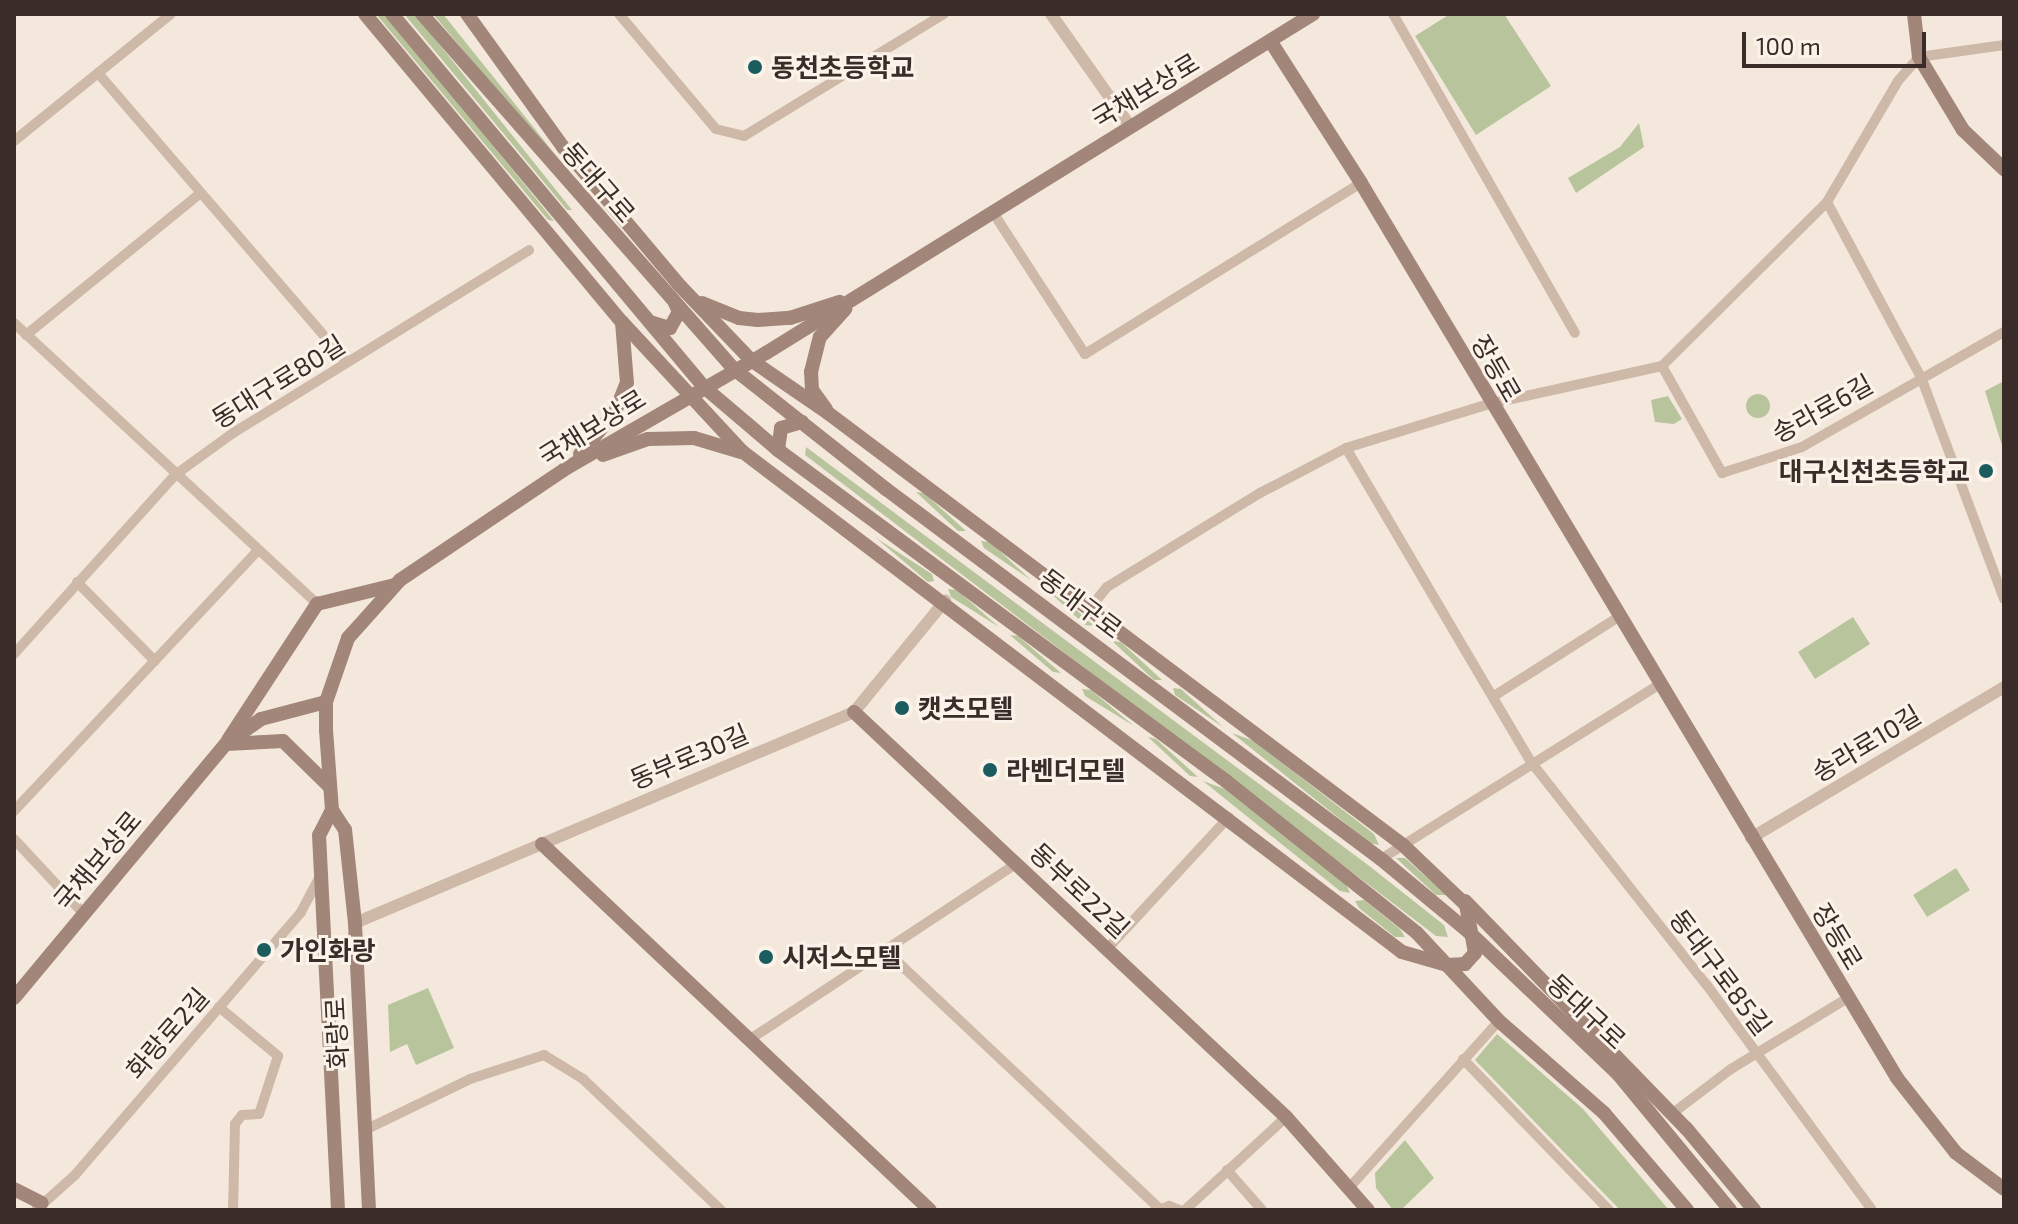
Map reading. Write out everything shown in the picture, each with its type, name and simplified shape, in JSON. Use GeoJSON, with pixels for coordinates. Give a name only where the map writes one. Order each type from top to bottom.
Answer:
{"type":"FeatureCollection","features":[{"type":"Feature","properties":{"kind":"main road"},"geometry":{"type":"LineString","coordinates":[[365,14],[622,322],[743,452],[945,601],[1402,952],[1447,965],[1465,964],[1475,953],[1466,905],[1452,887]]}},
{"type":"Feature","properties":{"kind":"main road","name":"동대구로"},"geometry":{"type":"LineString","coordinates":[[392,14],[640,315],[704,387],[778,450],[1226,781],[1394,913],[1499,1021],[1604,1113],[1687,1210]]}},
{"type":"Feature","properties":{"kind":"main road","name":"동대구로"},"geometry":{"type":"LineString","coordinates":[[422,14],[734,369],[1381,859],[1469,932],[1618,1074],[1730,1210]]}},
{"type":"Feature","properties":{"kind":"main road"},"geometry":{"type":"LineString","coordinates":[[1914,14],[1919,57],[1963,130],[2004,169]]}},
{"type":"Feature","properties":{"kind":"main road","name":"동대구로"},"geometry":{"type":"LineString","coordinates":[[474,16],[563,147],[623,212],[680,286]]}},
{"type":"Feature","properties":{"kind":"main road","name":"국채보상로"},"geometry":{"type":"LineString","coordinates":[[14,998],[226,744],[261,719],[326,702],[348,638],[395,585],[565,469],[994,214],[1308,16]]}},
{"type":"Feature","properties":{"kind":"main road","name":"장등로"},"geometry":{"type":"LineString","coordinates":[[1271,42],[1361,183],[1489,404],[1848,998],[1928,1122],[1956,1153],[2004,1189]]}},
{"type":"Feature","properties":{"kind":"main road"},"geometry":{"type":"LineString","coordinates":[[680,286],[710,307],[758,320],[790,318],[855,298]]}},
{"type":"Feature","properties":{"kind":"main road"},"geometry":{"type":"LineString","coordinates":[[680,286],[751,360],[828,413],[1090,608],[1403,845],[1452,887],[1673,1113],[1754,1210]]}},
{"type":"Feature","properties":{"kind":"main road"},"geometry":{"type":"LineString","coordinates":[[828,413],[812,390],[811,372],[820,337],[855,298]]}},
{"type":"Feature","properties":{"kind":"main road"},"geometry":{"type":"LineString","coordinates":[[640,315],[660,329],[670,328],[679,312],[675,303]]}},
{"type":"Feature","properties":{"kind":"main road"},"geometry":{"type":"LineString","coordinates":[[565,469],[615,412],[627,383],[622,322]]}},
{"type":"Feature","properties":{"kind":"main road"},"geometry":{"type":"LineString","coordinates":[[778,450],[781,428],[802,422]]}},
{"type":"Feature","properties":{"kind":"main road"},"geometry":{"type":"LineString","coordinates":[[565,469],[648,439],[694,438],[743,452]]}},
{"type":"Feature","properties":{"kind":"main road"},"geometry":{"type":"LineString","coordinates":[[226,744],[317,604],[395,585]]}},
{"type":"Feature","properties":{"kind":"main road","name":"화랑로"},"geometry":{"type":"LineString","coordinates":[[326,702],[332,810],[345,830],[355,923],[369,1210]]}},
{"type":"Feature","properties":{"kind":"main road","name":"동부로22길"},"geometry":{"type":"LineString","coordinates":[[854,712],[1286,1117],[1368,1210]]}},
{"type":"Feature","properties":{"kind":"main road"},"geometry":{"type":"LineString","coordinates":[[226,744],[283,741],[329,786]]}},
{"type":"Feature","properties":{"kind":"main road","name":"화랑로"},"geometry":{"type":"LineString","coordinates":[[332,810],[319,835],[338,1210]]}},
{"type":"Feature","properties":{"kind":"main road"},"geometry":{"type":"LineString","coordinates":[[542,844],[752,1038],[930,1210]]}},
{"type":"Feature","properties":{"kind":"main road"},"geometry":{"type":"LineString","coordinates":[[14,1189],[39,1206]]}},
{"type":"Feature","properties":{"kind":"street"},"geometry":{"type":"LineString","coordinates":[[14,141],[171,14]]}},
{"type":"Feature","properties":{"kind":"street"},"geometry":{"type":"LineString","coordinates":[[619,14],[716,129],[744,136],[944,14]]}},
{"type":"Feature","properties":{"kind":"street"},"geometry":{"type":"LineString","coordinates":[[1051,14],[1130,126]]}},
{"type":"Feature","properties":{"kind":"street"},"geometry":{"type":"LineString","coordinates":[[1393,14],[1575,333]]}},
{"type":"Feature","properties":{"kind":"street"},"geometry":{"type":"LineString","coordinates":[[1090,608],[1107,587],[1260,493],[1346,448],[1489,404],[1662,366],[1827,202],[1898,81],[1919,57],[2004,45]]}},
{"type":"Feature","properties":{"kind":"street"},"geometry":{"type":"LineString","coordinates":[[98,73],[198,195],[347,362]]}},
{"type":"Feature","properties":{"kind":"street"},"geometry":{"type":"LineString","coordinates":[[994,214],[1085,354],[1361,183]]}},
{"type":"Feature","properties":{"kind":"street"},"geometry":{"type":"LineString","coordinates":[[26,335],[198,195]]}},
{"type":"Feature","properties":{"kind":"street"},"geometry":{"type":"LineString","coordinates":[[1827,202],[1921,377],[2004,599]]}},
{"type":"Feature","properties":{"kind":"street","name":"동대구로80길"},"geometry":{"type":"LineString","coordinates":[[15,647],[175,475],[347,362],[529,250]]}},
{"type":"Feature","properties":{"kind":"street"},"geometry":{"type":"LineString","coordinates":[[14,323],[317,604]]}},
{"type":"Feature","properties":{"kind":"street","name":"송라로6길"},"geometry":{"type":"LineString","coordinates":[[1662,366],[1722,473],[1802,447],[2004,332]]}},
{"type":"Feature","properties":{"kind":"street"},"geometry":{"type":"LineString","coordinates":[[1346,448],[1494,696],[1617,618]]}},
{"type":"Feature","properties":{"kind":"street"},"geometry":{"type":"LineString","coordinates":[[14,811],[257,551]]}},
{"type":"Feature","properties":{"kind":"street"},"geometry":{"type":"LineString","coordinates":[[77,582],[155,661]]}},
{"type":"Feature","properties":{"kind":"street"},"geometry":{"type":"LineString","coordinates":[[854,712],[945,601]]}},
{"type":"Feature","properties":{"kind":"street"},"geometry":{"type":"LineString","coordinates":[[1381,859],[1586,725],[1658,685]]}},
{"type":"Feature","properties":{"kind":"street","name":"송라로10길"},"geometry":{"type":"LineString","coordinates":[[1751,838],[2004,687]]}},
{"type":"Feature","properties":{"kind":"street","name":"동대구로85길"},"geometry":{"type":"LineString","coordinates":[[1494,696],[1531,762],[1706,984],[1872,1210]]}},
{"type":"Feature","properties":{"kind":"street","name":"동부로30길"},"geometry":{"type":"LineString","coordinates":[[355,923],[854,712]]}},
{"type":"Feature","properties":{"kind":"street"},"geometry":{"type":"LineString","coordinates":[[1108,948],[1229,817]]}},
{"type":"Feature","properties":{"kind":"street"},"geometry":{"type":"LineString","coordinates":[[14,839],[84,914]]}},
{"type":"Feature","properties":{"kind":"street"},"geometry":{"type":"LineString","coordinates":[[752,1038],[1016,864]]}},
{"type":"Feature","properties":{"kind":"street","name":"화랑로2길"},"geometry":{"type":"LineString","coordinates":[[39,1206],[75,1175],[301,912],[321,875]]}},
{"type":"Feature","properties":{"kind":"street"},"geometry":{"type":"LineString","coordinates":[[885,950],[1160,1210],[1183,1210],[1286,1117]]}},
{"type":"Feature","properties":{"kind":"street"},"geometry":{"type":"LineString","coordinates":[[1673,1113],[1755,1054],[1848,998]]}},
{"type":"Feature","properties":{"kind":"street"},"geometry":{"type":"LineString","coordinates":[[219,1007],[278,1056],[259,1114],[242,1115],[235,1124],[233,1210]]}},
{"type":"Feature","properties":{"kind":"street"},"geometry":{"type":"LineString","coordinates":[[1349,1188],[1499,1021]]}},
{"type":"Feature","properties":{"kind":"street"},"geometry":{"type":"LineString","coordinates":[[365,1130],[470,1079],[544,1055],[583,1079],[721,1210]]}},
{"type":"Feature","properties":{"kind":"street"},"geometry":{"type":"LineString","coordinates":[[1463,1059],[1609,1210]]}},
{"type":"Feature","properties":{"kind":"street"},"geometry":{"type":"LineString","coordinates":[[1227,1170],[1262,1210]]}},
{"type":"Feature","properties":{"kind":"green space"},"geometry":{"type":"Polygon","coordinates":[[[376,14],[387,14],[554,221],[548,220],[376,14]]]}},
{"type":"Feature","properties":{"kind":"green space"},"geometry":{"type":"Polygon","coordinates":[[[404,14],[415,14],[572,210],[567,210],[404,14]]]}},
{"type":"Feature","properties":{"kind":"green space"},"geometry":{"type":"Polygon","coordinates":[[[433,14],[443,14],[586,193],[581,192],[433,14]]]}},
{"type":"Feature","properties":{"kind":"green space"},"geometry":{"type":"Polygon","coordinates":[[[1450,14],[1504,14],[1551,86],[1476,135],[1415,36],[1450,14]]]}},
{"type":"Feature","properties":{"kind":"green space"},"geometry":{"type":"Polygon","coordinates":[[[1639,123],[1644,147],[1576,193],[1568,178],[1620,147],[1639,123]]]}},
{"type":"Feature","properties":{"kind":"green space"},"geometry":{"type":"Polygon","coordinates":[[[2004,381],[2004,452],[1985,391],[2004,381]]]}},
{"type":"Feature","properties":{"kind":"green space"},"geometry":{"type":"Polygon","coordinates":[[[1758,394],[1767,397],[1770,406],[1767,415],[1758,418],[1749,415],[1746,406],[1749,397],[1758,394]]]}},
{"type":"Feature","properties":{"kind":"green space"},"geometry":{"type":"Polygon","coordinates":[[[1668,396],[1682,419],[1674,424],[1655,422],[1651,400],[1668,396]]]}},
{"type":"Feature","properties":{"kind":"green space"},"geometry":{"type":"Polygon","coordinates":[[[806,447],[1368,865],[1444,925],[1448,937],[1436,936],[805,455],[806,447]]]}},
{"type":"Feature","properties":{"kind":"green space"},"geometry":{"type":"Polygon","coordinates":[[[916,492],[924,493],[966,531],[958,531],[916,492]]]}},
{"type":"Feature","properties":{"kind":"green space"},"geometry":{"type":"Polygon","coordinates":[[[876,538],[932,574],[934,581],[928,582],[876,538]]]}},
{"type":"Feature","properties":{"kind":"green space"},"geometry":{"type":"Polygon","coordinates":[[[981,541],[990,542],[1031,580],[984,548],[981,541]]]}},
{"type":"Feature","properties":{"kind":"green space"},"geometry":{"type":"Polygon","coordinates":[[[1044,587],[1052,588],[1094,626],[1085,625],[1044,587]]]}},
{"type":"Feature","properties":{"kind":"green space"},"geometry":{"type":"Polygon","coordinates":[[[948,589],[957,590],[999,627],[951,597],[948,589]]]}},
{"type":"Feature","properties":{"kind":"green space"},"geometry":{"type":"Polygon","coordinates":[[[1853,617],[1870,644],[1815,679],[1798,652],[1853,617]]]}},
{"type":"Feature","properties":{"kind":"green space"},"geometry":{"type":"Polygon","coordinates":[[[1010,635],[1018,636],[1061,673],[1053,672],[1010,635]]]}},
{"type":"Feature","properties":{"kind":"green space"},"geometry":{"type":"Polygon","coordinates":[[[1112,641],[1121,642],[1162,680],[1154,680],[1112,641]]]}},
{"type":"Feature","properties":{"kind":"green space"},"geometry":{"type":"Polygon","coordinates":[[[1173,688],[1181,689],[1223,727],[1175,695],[1173,688]]]}},
{"type":"Feature","properties":{"kind":"green space"},"geometry":{"type":"Polygon","coordinates":[[[1082,689],[1091,690],[1134,726],[1085,696],[1082,689]]]}},
{"type":"Feature","properties":{"kind":"green space"},"geometry":{"type":"Polygon","coordinates":[[[1232,733],[1254,741],[1374,834],[1379,845],[1370,843],[1232,733]]]}},
{"type":"Feature","properties":{"kind":"green space"},"geometry":{"type":"Polygon","coordinates":[[[1148,737],[1156,739],[1198,777],[1190,776],[1148,737]]]}},
{"type":"Feature","properties":{"kind":"green space"},"geometry":{"type":"Polygon","coordinates":[[[1203,781],[1225,789],[1345,882],[1350,893],[1340,891],[1203,781]]]}},
{"type":"Feature","properties":{"kind":"green space"},"geometry":{"type":"Polygon","coordinates":[[[1396,858],[1405,858],[1446,895],[1436,895],[1396,858]]]}},
{"type":"Feature","properties":{"kind":"green space"},"geometry":{"type":"Polygon","coordinates":[[[1956,868],[1970,890],[1927,917],[1913,895],[1956,868]]]}},
{"type":"Feature","properties":{"kind":"green space"},"geometry":{"type":"Polygon","coordinates":[[[1364,900],[1400,929],[1405,937],[1395,937],[1359,908],[1355,901],[1364,900]]]}},
{"type":"Feature","properties":{"kind":"green space"},"geometry":{"type":"Polygon","coordinates":[[[428,988],[454,1048],[416,1065],[407,1044],[390,1052],[388,1005],[428,988]]]}},
{"type":"Feature","properties":{"kind":"green space"},"geometry":{"type":"Polygon","coordinates":[[[1497,1034],[1583,1109],[1669,1210],[1620,1210],[1475,1060],[1497,1034]]]}},
{"type":"Feature","properties":{"kind":"green space"},"geometry":{"type":"Polygon","coordinates":[[[1405,1140],[1434,1178],[1401,1210],[1393,1210],[1376,1188],[1375,1173],[1405,1140]]]}},
{"type":"Feature","properties":{"kind":"place","name":"동천초등학교"},"geometry":{"type":"Point","coordinates":[755,67]}},
{"type":"Feature","properties":{"kind":"place","name":"대구신천초등학교"},"geometry":{"type":"Point","coordinates":[1986,471]}},
{"type":"Feature","properties":{"kind":"place","name":"캣츠모텔"},"geometry":{"type":"Point","coordinates":[902,708]}},
{"type":"Feature","properties":{"kind":"place","name":"라벤더모텔"},"geometry":{"type":"Point","coordinates":[990,770]}},
{"type":"Feature","properties":{"kind":"place","name":"가인화랑"},"geometry":{"type":"Point","coordinates":[264,950]}},
{"type":"Feature","properties":{"kind":"place","name":"시저스모텔"},"geometry":{"type":"Point","coordinates":[766,957]}}]}
